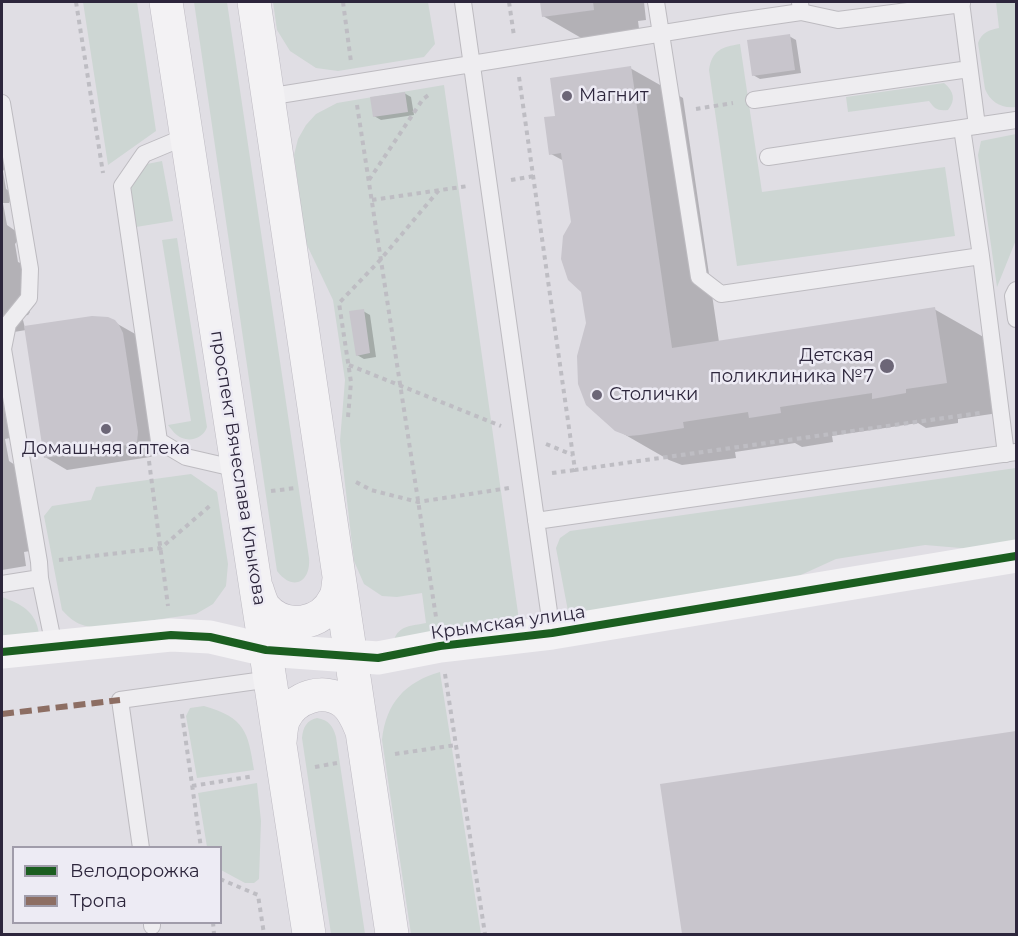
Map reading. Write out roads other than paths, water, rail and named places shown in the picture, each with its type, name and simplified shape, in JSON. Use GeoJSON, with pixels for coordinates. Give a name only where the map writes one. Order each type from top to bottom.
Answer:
{"type":"FeatureCollection","features":[{"type":"Feature","properties":{"kind":"main road","name":"проспект Вячеслава Клыкова"},"geometry":{"type":"LineString","coordinates":[[166,2],[309,934]]}},
{"type":"Feature","properties":{"kind":"main road"},"geometry":{"type":"LineString","coordinates":[[254,2],[392,934]]}},
{"type":"Feature","properties":{"kind":"main road","name":"Крымская улица"},"geometry":{"type":"LineString","coordinates":[[2,652],[171,635],[210,637],[268,665],[350,656],[378,658],[441,646],[552,633],[1017,556]]}},
{"type":"Feature","properties":{"kind":"main road"},"geometry":{"type":"LineString","coordinates":[[257,589],[263,606],[276,618],[293,623],[311,621],[326,612],[336,597],[339,579]]}},
{"type":"Feature","properties":{"kind":"main road"},"geometry":{"type":"LineString","coordinates":[[282,757],[283,720],[290,709],[302,699],[314,695],[329,696],[343,701],[354,713],[363,744]]}},
{"type":"Feature","properties":{"kind":"lane"},"geometry":{"type":"LineString","coordinates":[[463,2],[552,633]]}},
{"type":"Feature","properties":{"kind":"lane"},"geometry":{"type":"LineString","coordinates":[[656,2],[699,277],[721,294],[981,256]]}},
{"type":"Feature","properties":{"kind":"lane"},"geometry":{"type":"LineString","coordinates":[[267,97],[661,34],[800,7],[838,20],[961,3],[969,69],[969,127],[981,256],[1001,414],[1011,453],[536,521]]}},
{"type":"Feature","properties":{"kind":"lane"},"geometry":{"type":"LineString","coordinates":[[754,99],[969,69]]}},
{"type":"Feature","properties":{"kind":"lane"},"geometry":{"type":"LineString","coordinates":[[2,103],[30,269],[28,298],[8,324],[3,349],[38,551],[40,578],[54,646]]}},
{"type":"Feature","properties":{"kind":"lane"},"geometry":{"type":"LineString","coordinates":[[768,157],[1017,120]]}},
{"type":"Feature","properties":{"kind":"lane"},"geometry":{"type":"LineString","coordinates":[[187,136],[144,154],[122,186],[157,430],[159,441],[186,457],[238,469]]}},
{"type":"Feature","properties":{"kind":"lane"},"geometry":{"type":"LineString","coordinates":[[1017,290],[1013,296],[1017,319]]}},
{"type":"Feature","properties":{"kind":"lane"},"geometry":{"type":"LineString","coordinates":[[2,584],[40,578]]}},
{"type":"Feature","properties":{"kind":"lane"},"geometry":{"type":"LineString","coordinates":[[141,846],[120,700],[268,665]]}},
{"type":"Feature","properties":{"kind":"place","name":"Магнит"},"geometry":{"type":"Point","coordinates":[567,96]}},
{"type":"Feature","properties":{"kind":"place","name":"Детская поликлиника №7"},"geometry":{"type":"Point","coordinates":[887,366]}},
{"type":"Feature","properties":{"kind":"place","name":"Столички"},"geometry":{"type":"Point","coordinates":[597,395]}},
{"type":"Feature","properties":{"kind":"place","name":"Домашняя аптека"},"geometry":{"type":"Point","coordinates":[106,429]}}]}
